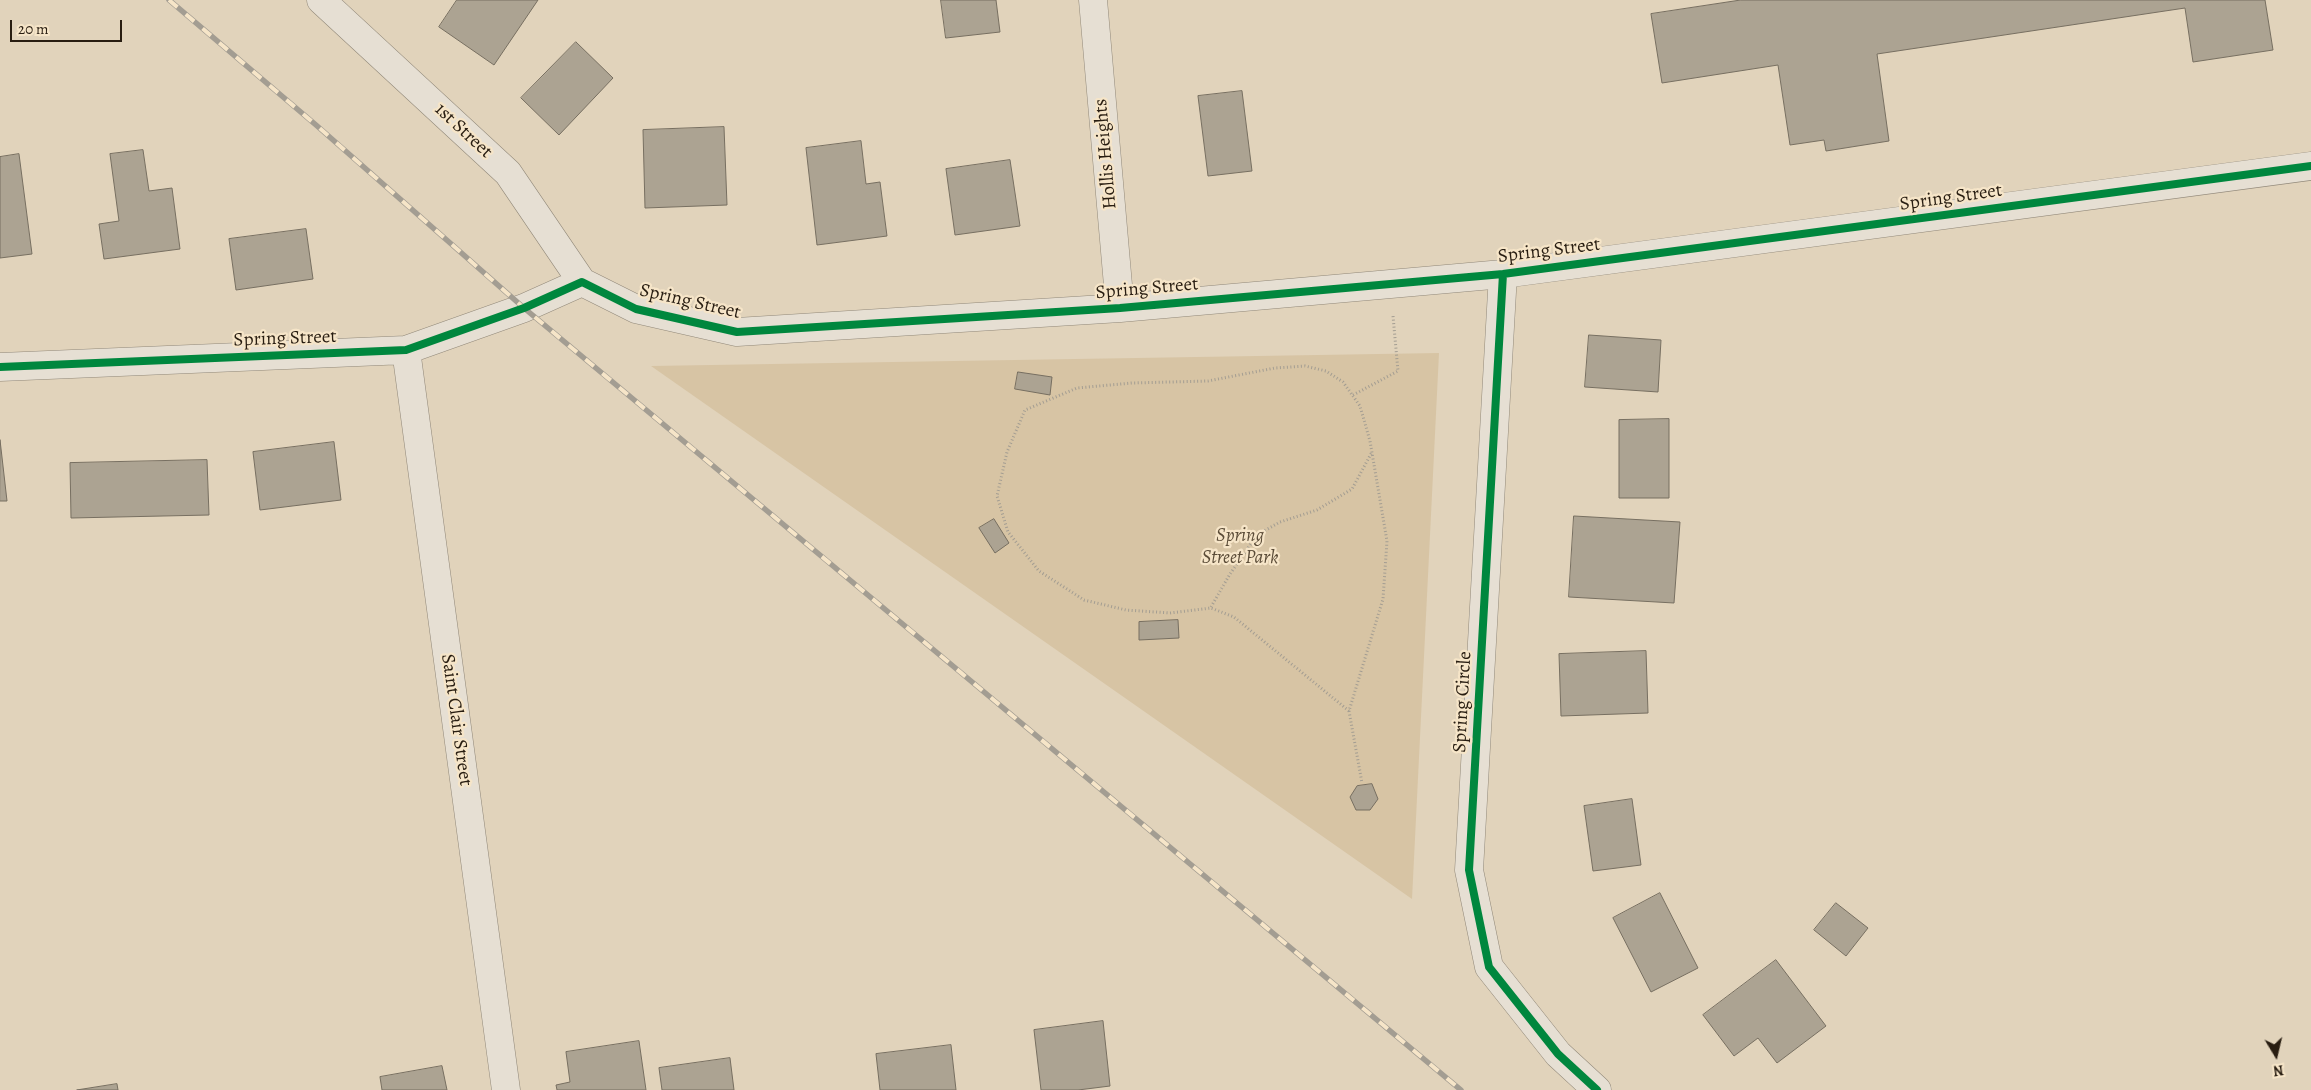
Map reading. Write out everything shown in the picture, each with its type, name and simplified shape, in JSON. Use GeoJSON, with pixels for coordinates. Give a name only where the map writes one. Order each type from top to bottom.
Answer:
{"type":"FeatureCollection","features":[{"type":"Feature","properties":{"kind":"street","name":"1st Street"},"geometry":{"type":"LineString","coordinates":[[321,0],[508,173],[582,282]]}},
{"type":"Feature","properties":{"kind":"street","name":"Hollis Heights"},"geometry":{"type":"LineString","coordinates":[[1093,0],[1120,308]]}},
{"type":"Feature","properties":{"kind":"street","name":"Spring Street"},"geometry":{"type":"LineString","coordinates":[[0,367],[406,350],[524,308],[582,282],[636,309],[737,332],[1120,308],[1503,274],[2311,166]]}},
{"type":"Feature","properties":{"kind":"street","name":"Spring Circle"},"geometry":{"type":"LineString","coordinates":[[1503,274],[1470,870],[1489,967],[1558,1054],[1597,1090]]}},
{"type":"Feature","properties":{"kind":"street","name":"Saint Clair Street"},"geometry":{"type":"LineString","coordinates":[[406,350],[506,1090]]}},
{"type":"Feature","properties":{"kind":"path"},"geometry":{"type":"LineString","coordinates":[[1353,395],[1398,371],[1390,283]]}},
{"type":"Feature","properties":{"kind":"path"},"geometry":{"type":"LineString","coordinates":[[1349,711],[1240,621],[1211,608],[1170,614],[1126,610],[1084,600],[1039,571],[1008,532],[998,496],[1007,452],[1024,410],[1077,388],[1132,383],[1208,381],[1275,368],[1305,366],[1326,371],[1343,382],[1360,406],[1373,452],[1387,541],[1383,599],[1349,711],[1362,783]]}},
{"type":"Feature","properties":{"kind":"path"},"geometry":{"type":"LineString","coordinates":[[1211,608],[1230,574],[1257,535],[1280,522],[1316,510],[1352,489],[1373,452]]}},
{"type":"Feature","properties":{"kind":"green space","name":"Spring Street Park"},"geometry":{"type":"Polygon","coordinates":[[[1439,353],[1412,899],[651,366],[1439,353]]]}},
{"type":"Feature","properties":{"kind":"building"},"geometry":{"type":"Polygon","coordinates":[[[457,0],[538,0],[494,65],[439,27],[457,0]]]}},
{"type":"Feature","properties":{"kind":"building"},"geometry":{"type":"Polygon","coordinates":[[[941,0],[996,0],[1000,32],[946,38],[941,0]]]}},
{"type":"Feature","properties":{"kind":"building"},"geometry":{"type":"Polygon","coordinates":[[[1741,0],[2265,0],[2273,50],[2193,62],[2185,8],[1877,54],[1889,141],[1826,151],[1824,140],[1790,145],[1778,65],[1662,83],[1651,14],[1741,0]]]}},
{"type":"Feature","properties":{"kind":"building"},"geometry":{"type":"Polygon","coordinates":[[[576,42],[613,78],[559,135],[521,98],[576,42]]]}},
{"type":"Feature","properties":{"kind":"building"},"geometry":{"type":"Polygon","coordinates":[[[1242,91],[1252,171],[1208,176],[1198,96],[1242,91]]]}},
{"type":"Feature","properties":{"kind":"building"},"geometry":{"type":"Polygon","coordinates":[[[724,127],[727,205],[645,208],[643,130],[724,127]]]}},
{"type":"Feature","properties":{"kind":"building"},"geometry":{"type":"Polygon","coordinates":[[[861,141],[866,184],[880,182],[887,236],[817,245],[806,148],[861,141]]]}},
{"type":"Feature","properties":{"kind":"building"},"geometry":{"type":"Polygon","coordinates":[[[143,150],[149,191],[172,188],[180,249],[104,259],[99,224],[119,221],[110,154],[143,150]]]}},
{"type":"Feature","properties":{"kind":"building"},"geometry":{"type":"Polygon","coordinates":[[[19,154],[32,254],[0,258],[0,157],[19,154]]]}},
{"type":"Feature","properties":{"kind":"building"},"geometry":{"type":"Polygon","coordinates":[[[1010,160],[1020,226],[955,235],[946,169],[1010,160]]]}},
{"type":"Feature","properties":{"kind":"building"},"geometry":{"type":"Polygon","coordinates":[[[306,229],[313,279],[236,290],[229,239],[306,229]]]}},
{"type":"Feature","properties":{"kind":"building"},"geometry":{"type":"Polygon","coordinates":[[[1589,335],[1661,340],[1658,392],[1585,387],[1589,335]]]}},
{"type":"Feature","properties":{"kind":"building"},"geometry":{"type":"Polygon","coordinates":[[[1018,372],[1052,377],[1050,395],[1015,389],[1018,372]]]}},
{"type":"Feature","properties":{"kind":"building"},"geometry":{"type":"Polygon","coordinates":[[[1669,419],[1669,498],[1619,498],[1619,420],[1669,419]]]}},
{"type":"Feature","properties":{"kind":"building"},"geometry":{"type":"Polygon","coordinates":[[[0,440],[7,501],[0,501],[0,440]]]}},
{"type":"Feature","properties":{"kind":"building"},"geometry":{"type":"Polygon","coordinates":[[[334,442],[341,500],[260,510],[253,452],[334,442]]]}},
{"type":"Feature","properties":{"kind":"building"},"geometry":{"type":"Polygon","coordinates":[[[207,460],[209,515],[71,518],[70,463],[207,460]]]}},
{"type":"Feature","properties":{"kind":"building"},"geometry":{"type":"Polygon","coordinates":[[[1574,516],[1680,522],[1674,603],[1569,597],[1574,516]]]}},
{"type":"Feature","properties":{"kind":"building"},"geometry":{"type":"Polygon","coordinates":[[[994,519],[1009,543],[995,553],[979,528],[994,519]]]}},
{"type":"Feature","properties":{"kind":"building"},"geometry":{"type":"Polygon","coordinates":[[[1178,620],[1179,638],[1139,640],[1139,622],[1178,620]]]}},
{"type":"Feature","properties":{"kind":"building"},"geometry":{"type":"Polygon","coordinates":[[[1646,651],[1648,713],[1561,716],[1559,654],[1646,651]]]}},
{"type":"Feature","properties":{"kind":"building"},"geometry":{"type":"Polygon","coordinates":[[[1372,784],[1378,799],[1370,810],[1356,810],[1350,797],[1357,786],[1372,784]]]}},
{"type":"Feature","properties":{"kind":"building"},"geometry":{"type":"Polygon","coordinates":[[[1632,799],[1641,865],[1593,871],[1584,806],[1632,799]]]}},
{"type":"Feature","properties":{"kind":"building"},"geometry":{"type":"Polygon","coordinates":[[[1660,893],[1698,968],[1651,992],[1613,918],[1660,893]]]}},
{"type":"Feature","properties":{"kind":"building"},"geometry":{"type":"Polygon","coordinates":[[[1836,903],[1868,928],[1846,956],[1814,930],[1836,903]]]}},
{"type":"Feature","properties":{"kind":"building"},"geometry":{"type":"Polygon","coordinates":[[[1776,960],[1826,1026],[1777,1063],[1758,1038],[1734,1056],[1703,1015],[1776,960]]]}},
{"type":"Feature","properties":{"kind":"building"},"geometry":{"type":"Polygon","coordinates":[[[1103,1021],[1110,1086],[1078,1090],[1041,1090],[1034,1030],[1103,1021]]]}},
{"type":"Feature","properties":{"kind":"building"},"geometry":{"type":"Polygon","coordinates":[[[639,1041],[646,1090],[557,1090],[556,1085],[570,1082],[566,1052],[639,1041]]]}},
{"type":"Feature","properties":{"kind":"building"},"geometry":{"type":"Polygon","coordinates":[[[951,1045],[956,1090],[880,1090],[876,1054],[951,1045]]]}},
{"type":"Feature","properties":{"kind":"building"},"geometry":{"type":"Polygon","coordinates":[[[730,1058],[734,1090],[662,1090],[659,1068],[730,1058]]]}},
{"type":"Feature","properties":{"kind":"building"},"geometry":{"type":"Polygon","coordinates":[[[442,1066],[447,1090],[382,1090],[380,1077],[442,1066]]]}},
{"type":"Feature","properties":{"kind":"building"},"geometry":{"type":"Polygon","coordinates":[[[117,1084],[118,1090],[77,1090],[117,1084]]]}},
{"type":"Feature","properties":{"kind":"railway"},"geometry":{"type":"LineString","coordinates":[[169,0],[316,125],[524,308],[1461,1090]]}},
{"type":"Feature","properties":{"kind":"cycle path"},"geometry":{"type":"LineString","coordinates":[[0,367],[406,350],[524,308],[582,282],[636,309],[737,332],[1120,308],[1503,274],[2311,166]]}},
{"type":"Feature","properties":{"kind":"cycle path"},"geometry":{"type":"LineString","coordinates":[[1503,274],[1469,870],[1489,967],[1558,1054],[1597,1090]]}}]}
